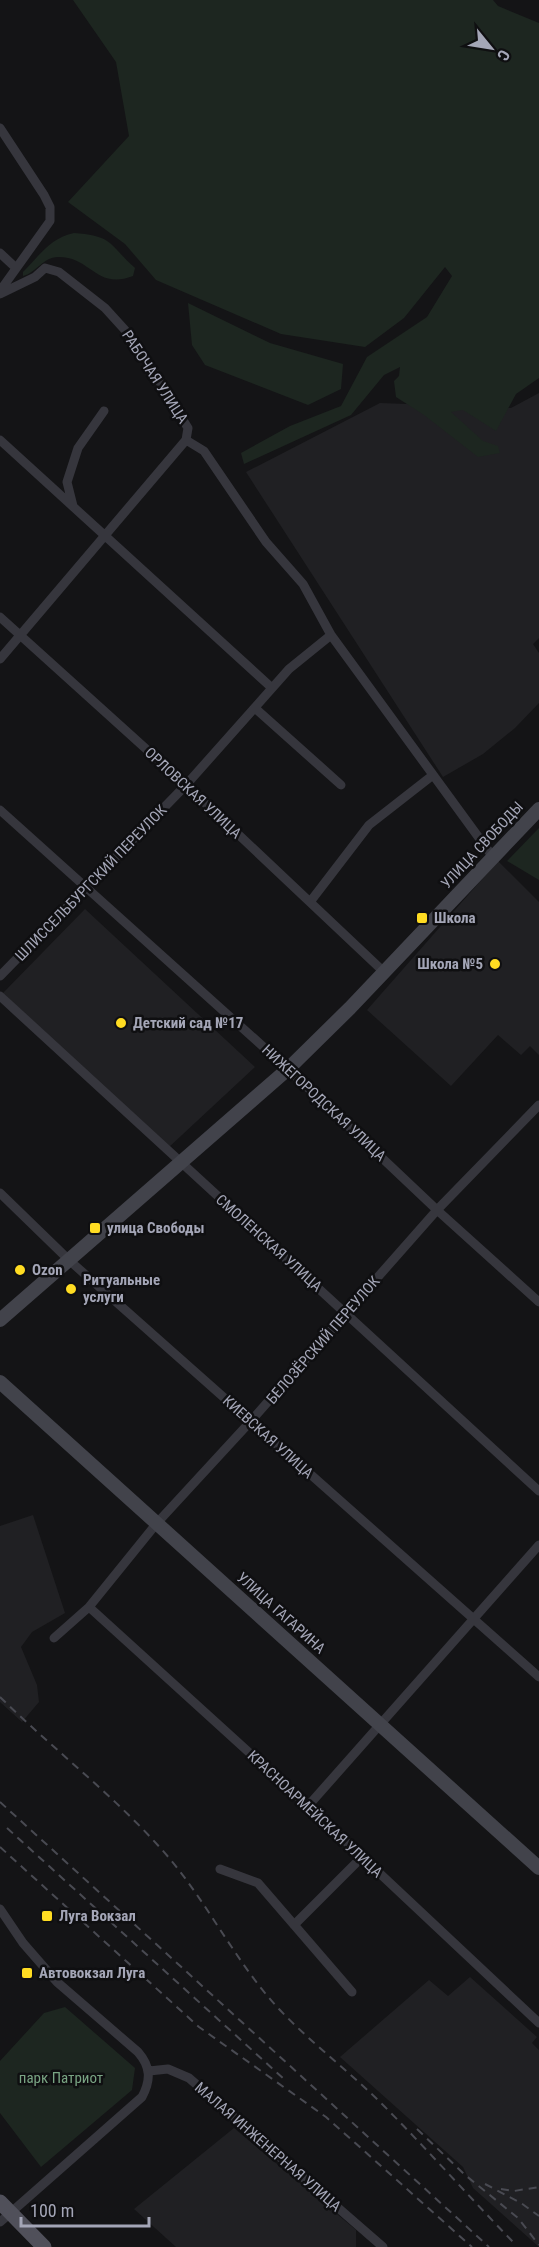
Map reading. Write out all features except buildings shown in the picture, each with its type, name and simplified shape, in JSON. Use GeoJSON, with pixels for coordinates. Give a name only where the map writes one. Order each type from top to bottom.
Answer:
{"type":"FeatureCollection","features":[{"type":"Feature","properties":{"kind":"main road"},"geometry":{"type":"LineString","coordinates":[[4,2212],[44,2247]]}},
{"type":"Feature","properties":{"kind":"street"},"geometry":{"type":"LineString","coordinates":[[0,128],[50,207],[50,221],[0,292]]}},
{"type":"Feature","properties":{"kind":"street"},"geometry":{"type":"LineString","coordinates":[[0,253],[16,268]]}},
{"type":"Feature","properties":{"kind":"street","name":"РАБОЧАЯ УЛИЦА"},"geometry":{"type":"LineString","coordinates":[[0,292],[34,277],[45,268],[59,272],[105,308],[125,330],[188,428],[186,440],[204,451],[266,542],[303,584],[331,635],[493,857]]}},
{"type":"Feature","properties":{"kind":"street"},"geometry":{"type":"LineString","coordinates":[[74,506],[67,482],[78,448],[105,411]]}},
{"type":"Feature","properties":{"kind":"street"},"geometry":{"type":"LineString","coordinates":[[0,440],[272,688]]}},
{"type":"Feature","properties":{"kind":"street"},"geometry":{"type":"LineString","coordinates":[[0,659],[186,440]]}},
{"type":"Feature","properties":{"kind":"street","name":"ОРЛОВСКАЯ УЛИЦА"},"geometry":{"type":"LineString","coordinates":[[0,617],[186,785],[384,972]]}},
{"type":"Feature","properties":{"kind":"street","name":"ШЛИССЕЛЬБУРГСКИЙ ПЕРЕУЛОК"},"geometry":{"type":"LineString","coordinates":[[0,976],[186,785],[289,669],[331,635]]}},
{"type":"Feature","properties":{"kind":"street"},"geometry":{"type":"LineString","coordinates":[[255,708],[341,785]]}},
{"type":"Feature","properties":{"kind":"street"},"geometry":{"type":"LineString","coordinates":[[310,902],[369,825],[433,774]]}},
{"type":"Feature","properties":{"kind":"street","name":"УЛИЦА СВОБОДЫ"},"geometry":{"type":"LineString","coordinates":[[0,1320],[288,1069],[331,1028],[539,809]]}},
{"type":"Feature","properties":{"kind":"street","name":"НИЖЕГОРОДСКАЯ УЛИЦА"},"geometry":{"type":"LineString","coordinates":[[0,810],[288,1069],[437,1210],[539,1302]]}},
{"type":"Feature","properties":{"kind":"street","name":"СМОЛЕНСКАЯ УЛИЦА"},"geometry":{"type":"LineString","coordinates":[[0,996],[539,1491]]}},
{"type":"Feature","properties":{"kind":"street","name":"БЕЛОЗЁРСКИЙ ПЕРЕУЛОК"},"geometry":{"type":"LineString","coordinates":[[54,1638],[88,1607],[157,1523],[250,1422],[437,1210],[539,1105]]}},
{"type":"Feature","properties":{"kind":"street","name":"КИЕВСКАЯ УЛИЦА"},"geometry":{"type":"LineString","coordinates":[[0,1193],[70,1261],[539,1677]]}},
{"type":"Feature","properties":{"kind":"street","name":"УЛИЦА ГАГАРИНА"},"geometry":{"type":"LineString","coordinates":[[0,1382],[539,1868]]}},
{"type":"Feature","properties":{"kind":"street"},"geometry":{"type":"LineString","coordinates":[[308,1806],[539,1545]]}},
{"type":"Feature","properties":{"kind":"street","name":"КРАСНОАРМЕЙСКАЯ УЛИЦА"},"geometry":{"type":"LineString","coordinates":[[88,1607],[308,1806],[539,2023]]}},
{"type":"Feature","properties":{"kind":"street"},"geometry":{"type":"LineString","coordinates":[[294,1925],[362,1857]]}},
{"type":"Feature","properties":{"kind":"street"},"geometry":{"type":"LineString","coordinates":[[220,1869],[258,1882],[352,1992]]}},
{"type":"Feature","properties":{"kind":"street"},"geometry":{"type":"LineString","coordinates":[[0,1909],[37,1961],[57,1982],[138,2052],[145,2060],[149,2071],[148,2084],[142,2097],[4,2212]]}},
{"type":"Feature","properties":{"kind":"street","name":"МАЛАЯ ИНЖЕНЕРНАЯ УЛИЦА"},"geometry":{"type":"LineString","coordinates":[[149,2071],[168,2069],[189,2078],[383,2247]]}},
{"type":"Feature","properties":{"kind":"shaded area"},"geometry":{"type":"Polygon","coordinates":[[[539,393],[539,638],[533,644],[539,653],[539,703],[515,728],[483,754],[443,777],[246,472],[380,403],[511,408],[539,393]]]}},
{"type":"Feature","properties":{"kind":"shaded area"},"geometry":{"type":"Polygon","coordinates":[[[498,861],[539,902],[539,1055],[530,1046],[521,1055],[498,1035],[451,1086],[367,1010],[498,861]]]}},
{"type":"Feature","properties":{"kind":"shaded area","name":"Детский сад №17"},"geometry":{"type":"Polygon","coordinates":[[[85,909],[255,1067],[168,1148],[3,993],[85,909]]]}},
{"type":"Feature","properties":{"kind":"shaded area"},"geometry":{"type":"Polygon","coordinates":[[[33,1515],[65,1613],[32,1632],[21,1647],[37,1685],[39,1702],[22,1722],[0,1702],[0,1526],[33,1515]]]}},
{"type":"Feature","properties":{"kind":"shaded area"},"geometry":{"type":"Polygon","coordinates":[[[470,1977],[537,2037],[532,2043],[539,2050],[539,2247],[473,2188],[463,2167],[340,2057],[429,1980],[448,1996],[470,1977]]]}},
{"type":"Feature","properties":{"kind":"shaded area"},"geometry":{"type":"Polygon","coordinates":[[[234,2128],[356,2230],[356,2247],[176,2247],[134,2209],[234,2128]]]}},
{"type":"Feature","properties":{"kind":"green space"},"geometry":{"type":"Polygon","coordinates":[[[73,0],[493,0],[498,6],[539,23],[539,378],[516,394],[496,431],[463,410],[451,412],[483,441],[498,446],[500,453],[478,457],[424,415],[396,397],[394,381],[399,376],[400,367],[384,375],[351,415],[244,464],[241,453],[290,426],[341,406],[367,357],[427,317],[452,276],[445,267],[404,318],[365,347],[281,334],[156,280],[125,244],[68,202],[129,136],[116,62],[73,0]]]}},
{"type":"Feature","properties":{"kind":"green space"},"geometry":{"type":"Polygon","coordinates":[[[74,233],[104,239],[135,268],[133,276],[110,279],[70,258],[54,257],[23,276],[23,272],[46,248],[58,239],[74,233]]]}},
{"type":"Feature","properties":{"kind":"green space"},"geometry":{"type":"Polygon","coordinates":[[[188,303],[270,343],[343,364],[341,389],[308,405],[205,365],[192,345],[188,303]]]}},
{"type":"Feature","properties":{"kind":"green space"},"geometry":{"type":"Polygon","coordinates":[[[539,828],[539,880],[507,861],[539,828]]]}},
{"type":"Feature","properties":{"kind":"green space","name":"парк Патриот"},"geometry":{"type":"Polygon","coordinates":[[[65,2007],[135,2068],[132,2090],[41,2167],[0,2113],[0,2061],[44,2013],[65,2007]]]}},
{"type":"Feature","properties":{"kind":"railway"},"geometry":{"type":"LineString","coordinates":[[0,1697],[109,1796],[150,1837],[184,1877],[250,1973],[279,2009],[382,2104],[516,2245]]}},
{"type":"Feature","properties":{"kind":"railway"},"geometry":{"type":"LineString","coordinates":[[0,1802],[489,2247]]}},
{"type":"Feature","properties":{"kind":"railway"},"geometry":{"type":"LineString","coordinates":[[7,1828],[285,2080]]}},
{"type":"Feature","properties":{"kind":"railway"},"geometry":{"type":"LineString","coordinates":[[0,1847],[199,2027],[326,2117],[472,2247]]}},
{"type":"Feature","properties":{"kind":"railway"},"geometry":{"type":"LineString","coordinates":[[417,2129],[464,2174],[518,2218],[539,2245]]}},
{"type":"Feature","properties":{"kind":"railway"},"geometry":{"type":"LineString","coordinates":[[485,2184],[521,2203],[539,2216]]}},
{"type":"Feature","properties":{"kind":"railway"},"geometry":{"type":"LineString","coordinates":[[501,2189],[514,2191],[539,2187]]}},
{"type":"Feature","properties":{"kind":"place","name":"Школа"},"geometry":{"type":"Point","coordinates":[422,918]}},
{"type":"Feature","properties":{"kind":"place","name":"Школа №5"},"geometry":{"type":"Point","coordinates":[495,964]}},
{"type":"Feature","properties":{"kind":"place","name":"Детский сад №17"},"geometry":{"type":"Point","coordinates":[121,1023]}},
{"type":"Feature","properties":{"kind":"place","name":"улица Свободы"},"geometry":{"type":"Point","coordinates":[95,1228]}},
{"type":"Feature","properties":{"kind":"place","name":"Ozon"},"geometry":{"type":"Point","coordinates":[20,1270]}},
{"type":"Feature","properties":{"kind":"place","name":"Ритуальные услуги"},"geometry":{"type":"Point","coordinates":[71,1289]}},
{"type":"Feature","properties":{"kind":"place","name":"Луга Вокзал"},"geometry":{"type":"Point","coordinates":[47,1916]}},
{"type":"Feature","properties":{"kind":"place","name":"Автовокзал Луга"},"geometry":{"type":"Point","coordinates":[27,1973]}}]}
